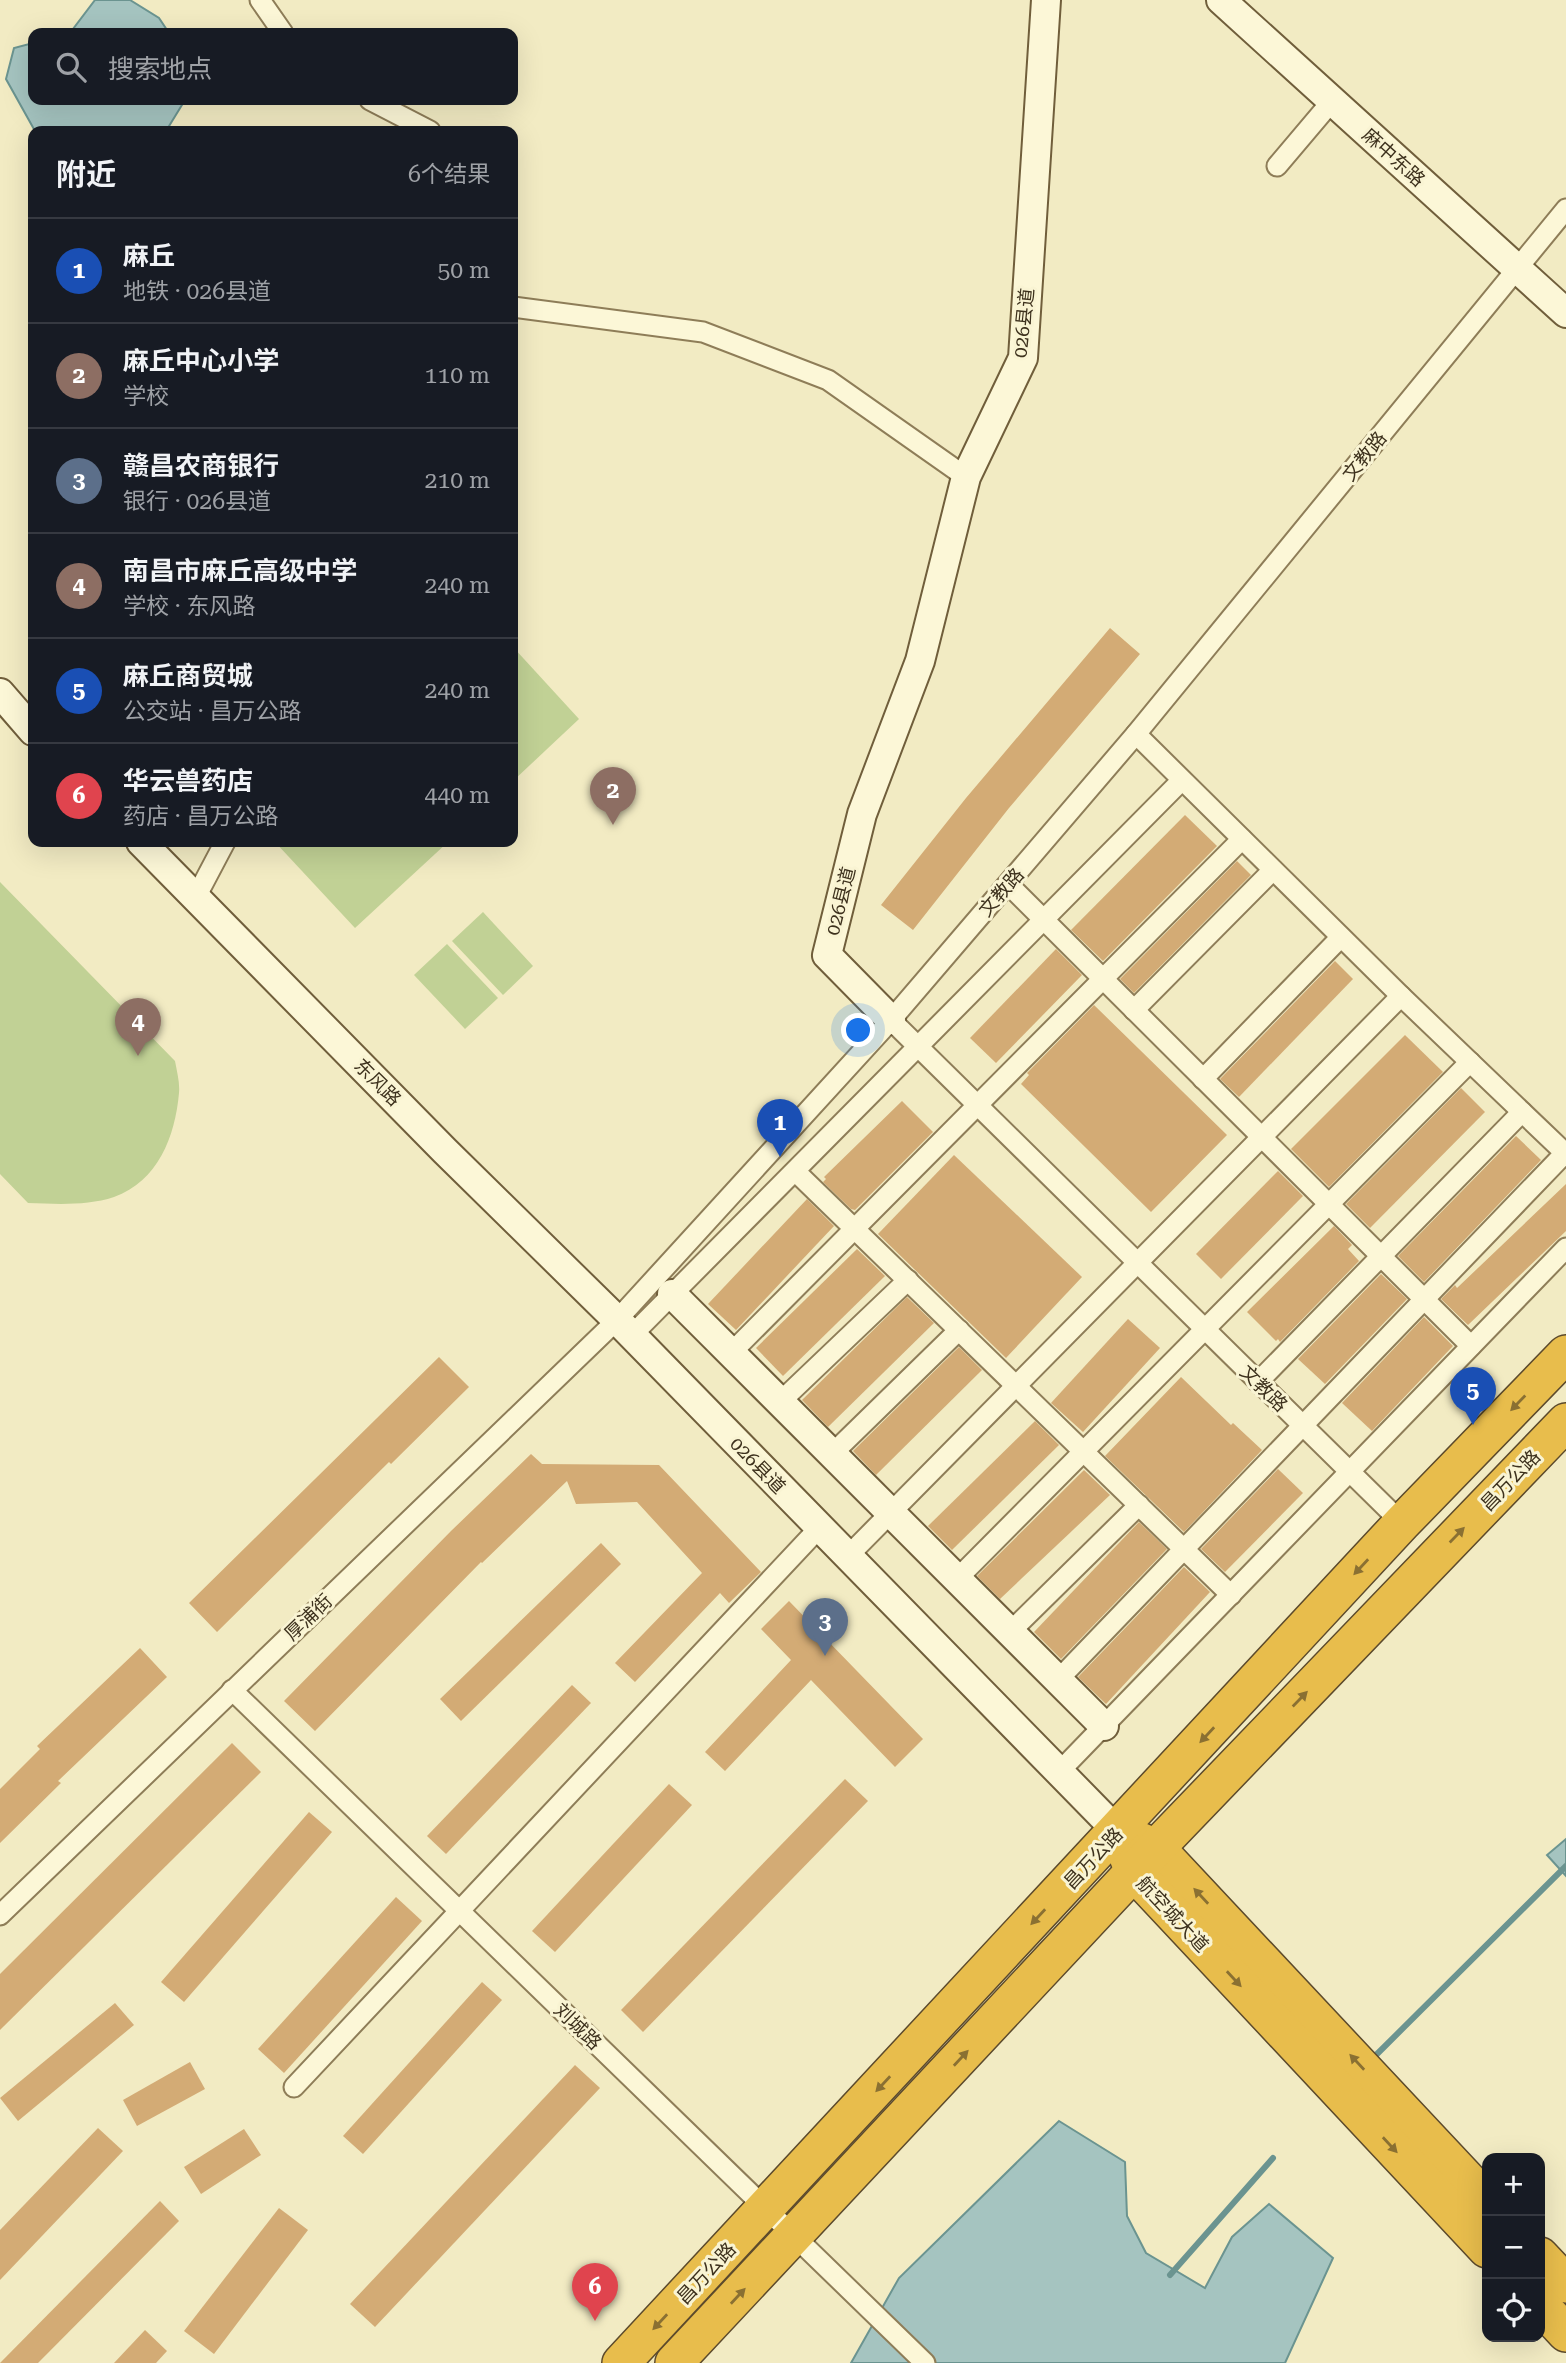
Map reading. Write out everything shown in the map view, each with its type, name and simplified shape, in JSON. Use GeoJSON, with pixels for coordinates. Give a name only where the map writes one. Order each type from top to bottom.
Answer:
{"type":"FeatureCollection","features":[{"type":"Feature","properties":{"kind":"highway","name":"昌万公路"},"geometry":{"type":"LineString","coordinates":[[621,2363],[1118,1832],[1402,1522],[1566,1354]]}},
{"type":"Feature","properties":{"kind":"highway","name":"昌万公路"},"geometry":{"type":"LineString","coordinates":[[674,2363],[1145,1860],[1566,1422]]}},
{"type":"Feature","properties":{"kind":"highway","name":"航空城大道"},"geometry":{"type":"LineString","coordinates":[[1118,1832],[1482,2195]]}},
{"type":"Feature","properties":{"kind":"highway","name":"航空城大道"},"geometry":{"type":"LineString","coordinates":[[1145,1860],[1482,2243]]}},
{"type":"Feature","properties":{"kind":"highway"},"geometry":{"type":"LineString","coordinates":[[1545,2261],[1566,2284]]}},
{"type":"Feature","properties":{"kind":"highway"},"geometry":{"type":"LineString","coordinates":[[1545,2310],[1566,2333]]}},
{"type":"Feature","properties":{"kind":"street"},"geometry":{"type":"LineString","coordinates":[[260,0],[280,28]]}},
{"type":"Feature","properties":{"kind":"street","name":"026县道"},"geometry":{"type":"LineString","coordinates":[[891,1020],[827,956],[862,814],[920,661],[966,477],[1023,358],[1046,0]]}},
{"type":"Feature","properties":{"kind":"street","name":"麻中东路"},"geometry":{"type":"LineString","coordinates":[[1221,0],[1566,313]]}},
{"type":"Feature","properties":{"kind":"street"},"geometry":{"type":"LineString","coordinates":[[1277,166],[1332,101]]}},
{"type":"Feature","properties":{"kind":"street"},"geometry":{"type":"LineString","coordinates":[[380,105],[420,126]]}},
{"type":"Feature","properties":{"kind":"street","name":"文教路"},"geometry":{"type":"LineString","coordinates":[[1402,1522],[891,1020],[1136,734],[1566,209]]}},
{"type":"Feature","properties":{"kind":"street"},"geometry":{"type":"LineString","coordinates":[[518,308],[703,332],[828,380],[966,477]]}},
{"type":"Feature","properties":{"kind":"street"},"geometry":{"type":"LineString","coordinates":[[0,693],[28,725]]}},
{"type":"Feature","properties":{"kind":"street"},"geometry":{"type":"LineString","coordinates":[[1058,1680],[1565,1153],[1401,996],[1136,734]]}},
{"type":"Feature","properties":{"kind":"street"},"geometry":{"type":"LineString","coordinates":[[624,1327],[673,1294],[1182,780]]}},
{"type":"Feature","properties":{"kind":"street"},"geometry":{"type":"LineString","coordinates":[[731,1353],[1241,839]]}},
{"type":"Feature","properties":{"kind":"street","name":"东风路"},"geometry":{"type":"LineString","coordinates":[[146,847],[624,1327]]}},
{"type":"Feature","properties":{"kind":"street"},"geometry":{"type":"LineString","coordinates":[[196,897],[222,847]]}},
{"type":"Feature","properties":{"kind":"street"},"geometry":{"type":"LineString","coordinates":[[1134,1010],[1273,870]]}},
{"type":"Feature","properties":{"kind":"street"},"geometry":{"type":"LineString","coordinates":[[1008,884],[1471,1346]]}},
{"type":"Feature","properties":{"kind":"street"},"geometry":{"type":"LineString","coordinates":[[1203,1079],[1341,937]]}},
{"type":"Feature","properties":{"kind":"street"},"geometry":{"type":"LineString","coordinates":[[847,1558],[1139,1265],[1401,996]]}},
{"type":"Feature","properties":{"kind":"street"},"geometry":{"type":"LineString","coordinates":[[624,1327],[891,1020]]}},
{"type":"Feature","properties":{"kind":"street"},"geometry":{"type":"LineString","coordinates":[[957,1579],[1470,1062]]}},
{"type":"Feature","properties":{"kind":"street"},"geometry":{"type":"LineString","coordinates":[[1258,1382],[1522,1112]]}},
{"type":"Feature","properties":{"kind":"street"},"geometry":{"type":"LineString","coordinates":[[795,1171],[1231,1595]]}},
{"type":"Feature","properties":{"kind":"street"},"geometry":{"type":"LineString","coordinates":[[1059,1772],[1566,1248]]}},
{"type":"Feature","properties":{"kind":"street"},"geometry":{"type":"LineString","coordinates":[[780,1402],[908,1280]]}},
{"type":"Feature","properties":{"kind":"street"},"geometry":{"type":"LineString","coordinates":[[673,1294],[1104,1726]]}},
{"type":"Feature","properties":{"kind":"street","name":"026县道"},"geometry":{"type":"LineString","coordinates":[[624,1327],[847,1558],[1118,1832]]}},
{"type":"Feature","properties":{"kind":"street","name":"厚浦街"},"geometry":{"type":"LineString","coordinates":[[0,1915],[232,1690],[624,1327]]}},
{"type":"Feature","properties":{"kind":"street"},"geometry":{"type":"LineString","coordinates":[[832,1454],[959,1330]]}},
{"type":"Feature","properties":{"kind":"street"},"geometry":{"type":"LineString","coordinates":[[1010,1632],[1139,1505]]}},
{"type":"Feature","properties":{"kind":"street"},"geometry":{"type":"LineString","coordinates":[[294,2087],[819,1528]]}},
{"type":"Feature","properties":{"kind":"street","name":"刘城路"},"geometry":{"type":"LineString","coordinates":[[232,1690],[925,2363]]}},
{"type":"Feature","properties":{"kind":"green space"},"geometry":{"type":"Polygon","coordinates":[[[518,652],[579,719],[518,776],[518,652]]]}},
{"type":"Feature","properties":{"kind":"green space"},"geometry":{"type":"Polygon","coordinates":[[[280,847],[443,847],[355,928],[280,847]]]}},
{"type":"Feature","properties":{"kind":"green space"},"geometry":{"type":"Polygon","coordinates":[[[0,882],[175,1061],[179,1081],[177,1109],[162,1156],[142,1180],[114,1197],[82,1203],[28,1203],[0,1174],[0,882]]]}},
{"type":"Feature","properties":{"kind":"green space"},"geometry":{"type":"Polygon","coordinates":[[[483,912],[533,966],[503,995],[452,941],[483,912]]]}},
{"type":"Feature","properties":{"kind":"green space"},"geometry":{"type":"Polygon","coordinates":[[[447,944],[498,998],[465,1029],[414,975],[447,944]]]}},
{"type":"Feature","properties":{"kind":"water"},"geometry":{"type":"Polygon","coordinates":[[[95,0],[130,0],[159,18],[166,28],[74,28],[95,0]]]}},
{"type":"Feature","properties":{"kind":"water"},"geometry":{"type":"Polygon","coordinates":[[[28,44],[28,105],[182,105],[169,126],[32,126],[6,79],[14,48],[28,44]]]}},
{"type":"Feature","properties":{"kind":"water"},"geometry":{"type":"Polygon","coordinates":[[[1566,1839],[1566,1876],[1547,1855],[1566,1839]]]}},
{"type":"Feature","properties":{"kind":"water"},"geometry":{"type":"Polygon","coordinates":[[[1059,2121],[1125,2162],[1127,2216],[1146,2253],[1205,2288],[1232,2237],[1269,2204],[1333,2258],[1285,2363],[851,2363],[899,2278],[1059,2121]]]}},
{"type":"Feature","properties":{"kind":"building"},"geometry":{"type":"Polygon","coordinates":[[[1110,628],[1140,654],[1009,808],[913,930],[881,905],[966,798],[1110,628]]]}},
{"type":"Feature","properties":{"kind":"building"},"geometry":{"type":"Polygon","coordinates":[[[1185,815],[1217,846],[1103,961],[1071,930],[1185,815]]]}},
{"type":"Feature","properties":{"kind":"building"},"geometry":{"type":"Polygon","coordinates":[[[1237,861],[1251,875],[1134,993],[1120,979],[1237,861]]]}},
{"type":"Feature","properties":{"kind":"building"},"geometry":{"type":"Polygon","coordinates":[[[1056,949],[1082,975],[996,1063],[970,1038],[1056,949]]]}},
{"type":"Feature","properties":{"kind":"building"},"geometry":{"type":"Polygon","coordinates":[[[1335,961],[1353,979],[1239,1097],[1220,1079],[1335,961]]]}},
{"type":"Feature","properties":{"kind":"building"},"geometry":{"type":"Polygon","coordinates":[[[1094,1005],[1227,1135],[1151,1212],[1021,1084],[1029,1075],[1027,1073],[1094,1005]]]}},
{"type":"Feature","properties":{"kind":"building"},"geometry":{"type":"Polygon","coordinates":[[[1405,1035],[1443,1072],[1329,1187],[1291,1149],[1405,1035]]]}},
{"type":"Feature","properties":{"kind":"building"},"geometry":{"type":"Polygon","coordinates":[[[1461,1088],[1485,1112],[1370,1228],[1346,1204],[1461,1088]]]}},
{"type":"Feature","properties":{"kind":"building"},"geometry":{"type":"Polygon","coordinates":[[[902,1101],[933,1132],[855,1210],[851,1209],[823,1182],[826,1179],[824,1177],[902,1101]]]}},
{"type":"Feature","properties":{"kind":"building"},"geometry":{"type":"Polygon","coordinates":[[[1516,1136],[1541,1160],[1424,1282],[1398,1256],[1516,1136]]]}},
{"type":"Feature","properties":{"kind":"building"},"geometry":{"type":"Polygon","coordinates":[[[954,1155],[1082,1277],[1006,1358],[878,1234],[954,1155]]]}},
{"type":"Feature","properties":{"kind":"building"},"geometry":{"type":"Polygon","coordinates":[[[1278,1171],[1303,1196],[1221,1279],[1196,1254],[1278,1171]]]}},
{"type":"Feature","properties":{"kind":"building"},"geometry":{"type":"Polygon","coordinates":[[[1566,1184],[1566,1231],[1468,1325],[1441,1299],[1455,1285],[1457,1288],[1566,1184]]]}},
{"type":"Feature","properties":{"kind":"building"},"geometry":{"type":"Polygon","coordinates":[[[807,1199],[834,1226],[736,1330],[708,1304],[807,1199]]]}},
{"type":"Feature","properties":{"kind":"building"},"geometry":{"type":"Polygon","coordinates":[[[1334,1226],[1352,1245],[1348,1249],[1359,1261],[1280,1342],[1278,1339],[1276,1341],[1247,1312],[1334,1226]]]}},
{"type":"Feature","properties":{"kind":"building"},"geometry":{"type":"Polygon","coordinates":[[[857,1249],[885,1276],[783,1376],[756,1348],[857,1249]]]}},
{"type":"Feature","properties":{"kind":"building"},"geometry":{"type":"Polygon","coordinates":[[[1381,1274],[1407,1299],[1325,1384],[1298,1359],[1381,1274]]]}},
{"type":"Feature","properties":{"kind":"building"},"geometry":{"type":"Polygon","coordinates":[[[907,1297],[934,1323],[828,1427],[802,1400],[907,1297]]]}},
{"type":"Feature","properties":{"kind":"building"},"geometry":{"type":"Polygon","coordinates":[[[1424,1317],[1453,1346],[1372,1431],[1342,1403],[1424,1317]]]}},
{"type":"Feature","properties":{"kind":"building"},"geometry":{"type":"Polygon","coordinates":[[[1128,1319],[1160,1348],[1083,1432],[1051,1403],[1128,1319]]]}},
{"type":"Feature","properties":{"kind":"building"},"geometry":{"type":"Polygon","coordinates":[[[959,1347],[982,1370],[876,1475],[853,1451],[959,1347]]]}},
{"type":"Feature","properties":{"kind":"building"},"geometry":{"type":"Polygon","coordinates":[[[439,1357],[469,1387],[217,1632],[189,1603],[439,1357]]]}},
{"type":"Feature","properties":{"kind":"building"},"geometry":{"type":"Polygon","coordinates":[[[1181,1377],[1231,1425],[1233,1423],[1262,1450],[1184,1532],[1105,1456],[1181,1377]]]}},
{"type":"Feature","properties":{"kind":"building"},"geometry":{"type":"Polygon","coordinates":[[[1035,1421],[1059,1445],[952,1550],[928,1526],[1035,1421]]]}},
{"type":"Feature","properties":{"kind":"building"},"geometry":{"type":"Polygon","coordinates":[[[531,1454],[542,1464],[659,1465],[761,1572],[729,1603],[720,1593],[635,1682],[615,1663],[702,1573],[637,1502],[576,1504],[567,1481],[481,1562],[315,1731],[284,1701],[451,1531],[531,1454]]]}},
{"type":"Feature","properties":{"kind":"building"},"geometry":{"type":"Polygon","coordinates":[[[1278,1469],[1303,1493],[1225,1572],[1201,1549],[1278,1469]]]}},
{"type":"Feature","properties":{"kind":"building"},"geometry":{"type":"Polygon","coordinates":[[[1084,1470],[1110,1495],[1000,1599],[977,1576],[1084,1470]]]}},
{"type":"Feature","properties":{"kind":"building"},"geometry":{"type":"Polygon","coordinates":[[[1139,1522],[1167,1549],[1061,1659],[1034,1632],[1139,1522]]]}},
{"type":"Feature","properties":{"kind":"building"},"geometry":{"type":"Polygon","coordinates":[[[601,1543],[621,1564],[461,1721],[440,1699],[601,1543]]]}},
{"type":"Feature","properties":{"kind":"building"},"geometry":{"type":"Polygon","coordinates":[[[1184,1567],[1210,1592],[1106,1704],[1078,1677],[1184,1567]]]}},
{"type":"Feature","properties":{"kind":"building"},"geometry":{"type":"Polygon","coordinates":[[[789,1601],[923,1739],[895,1767],[811,1680],[725,1771],[705,1752],[791,1660],[761,1629],[789,1601]]]}},
{"type":"Feature","properties":{"kind":"building"},"geometry":{"type":"Polygon","coordinates":[[[140,1648],[167,1677],[58,1781],[61,1783],[0,1843],[0,1789],[40,1749],[37,1746],[140,1648]]]}},
{"type":"Feature","properties":{"kind":"building"},"geometry":{"type":"Polygon","coordinates":[[[572,1685],[591,1703],[446,1854],[427,1836],[572,1685]]]}},
{"type":"Feature","properties":{"kind":"building"},"geometry":{"type":"Polygon","coordinates":[[[232,1743],[261,1772],[0,2030],[0,1974],[232,1743]]]}},
{"type":"Feature","properties":{"kind":"building"},"geometry":{"type":"Polygon","coordinates":[[[845,1779],[868,1801],[643,2032],[621,2010],[845,1779]]]}},
{"type":"Feature","properties":{"kind":"building"},"geometry":{"type":"Polygon","coordinates":[[[669,1784],[692,1805],[555,1952],[532,1931],[669,1784]]]}},
{"type":"Feature","properties":{"kind":"building"},"geometry":{"type":"Polygon","coordinates":[[[309,1812],[332,1832],[184,2002],[161,1982],[309,1812]]]}},
{"type":"Feature","properties":{"kind":"building"},"geometry":{"type":"Polygon","coordinates":[[[396,1897],[422,1921],[284,2073],[258,2049],[396,1897]]]}},
{"type":"Feature","properties":{"kind":"building"},"geometry":{"type":"Polygon","coordinates":[[[482,1982],[502,2000],[363,2154],[343,2136],[482,1982]]]}},
{"type":"Feature","properties":{"kind":"building"},"geometry":{"type":"Polygon","coordinates":[[[115,2003],[134,2025],[18,2121],[0,2098],[115,2003]]]}},
{"type":"Feature","properties":{"kind":"building"},"geometry":{"type":"Polygon","coordinates":[[[190,2062],[205,2089],[137,2126],[123,2100],[190,2062]]]}},
{"type":"Feature","properties":{"kind":"building"},"geometry":{"type":"Polygon","coordinates":[[[575,2065],[600,2088],[375,2327],[350,2304],[575,2065]]]}},
{"type":"Feature","properties":{"kind":"building"},"geometry":{"type":"Polygon","coordinates":[[[98,2128],[123,2151],[0,2280],[0,2230],[98,2128]]]}},
{"type":"Feature","properties":{"kind":"building"},"geometry":{"type":"Polygon","coordinates":[[[244,2129],[261,2155],[201,2194],[184,2167],[244,2129]]]}},
{"type":"Feature","properties":{"kind":"building"},"geometry":{"type":"Polygon","coordinates":[[[160,2201],[179,2221],[38,2363],[0,2363],[160,2201]]]}},
{"type":"Feature","properties":{"kind":"building"},"geometry":{"type":"Polygon","coordinates":[[[279,2208],[308,2230],[214,2354],[184,2331],[279,2208]]]}},
{"type":"Feature","properties":{"kind":"building"},"geometry":{"type":"Polygon","coordinates":[[[145,2330],[167,2351],[156,2363],[114,2363],[145,2330]]]}},
{"type":"Feature","properties":{"kind":"waterway"},"geometry":{"type":"LineString","coordinates":[[1371,2060],[1566,1866]]}},
{"type":"Feature","properties":{"kind":"waterway"},"geometry":{"type":"LineString","coordinates":[[1170,2275],[1273,2158]]}},
{"type":"Feature","properties":{"kind":"place","name":"麻丘中心小学"},"geometry":{"type":"Point","coordinates":[613,825]}},
{"type":"Feature","properties":{"kind":"place","name":"南昌市麻丘高级中学"},"geometry":{"type":"Point","coordinates":[138,1056]}},
{"type":"Feature","properties":{"kind":"place","name":"麻丘"},"geometry":{"type":"Point","coordinates":[780,1157]}},
{"type":"Feature","properties":{"kind":"place","name":"麻丘商贸城"},"geometry":{"type":"Point","coordinates":[1473,1425]}},
{"type":"Feature","properties":{"kind":"place","name":"赣昌农商银行"},"geometry":{"type":"Point","coordinates":[825,1656]}},
{"type":"Feature","properties":{"kind":"place","name":"华云兽药店"},"geometry":{"type":"Point","coordinates":[595,2321]}}]}
